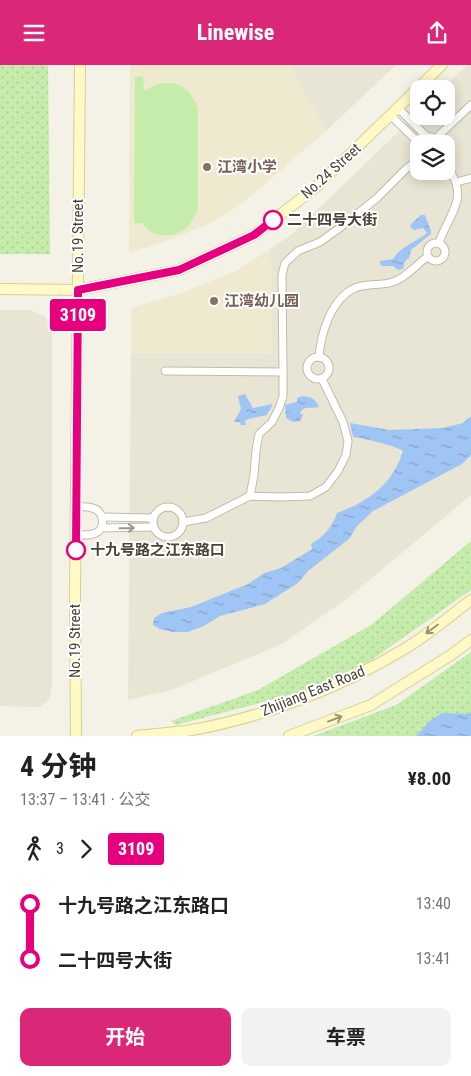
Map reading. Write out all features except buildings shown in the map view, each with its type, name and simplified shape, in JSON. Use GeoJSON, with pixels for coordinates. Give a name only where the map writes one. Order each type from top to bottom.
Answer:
{"type":"FeatureCollection","features":[{"type":"Feature","properties":{"kind":"street","name":"No.19 Street"},"geometry":{"type":"LineString","coordinates":[[76,736],[80,65]]}},
{"type":"Feature","properties":{"kind":"street","name":"No.24 Street"},"geometry":{"type":"LineString","coordinates":[[0,289],[78,290],[179,270],[254,235],[316,187],[442,65]]}},
{"type":"Feature","properties":{"kind":"street"},"geometry":{"type":"LineString","coordinates":[[444,135],[471,105]]}},
{"type":"Feature","properties":{"kind":"street"},"geometry":{"type":"LineString","coordinates":[[394,111],[425,135]]}},
{"type":"Feature","properties":{"kind":"street"},"geometry":{"type":"LineString","coordinates":[[394,111],[413,135]]}},
{"type":"Feature","properties":{"kind":"street"},"geometry":{"type":"LineString","coordinates":[[250,496],[259,434],[272,422],[283,396],[282,275],[285,263],[298,251],[320,242],[345,224],[377,198],[410,166]]}},
{"type":"Feature","properties":{"kind":"street"},"geometry":{"type":"LineString","coordinates":[[438,243],[456,203],[460,189],[455,177]]}},
{"type":"Feature","properties":{"kind":"street"},"geometry":{"type":"LineString","coordinates":[[457,182],[471,178]]}},
{"type":"Feature","properties":{"kind":"street"},"geometry":{"type":"LineString","coordinates":[[438,243],[445,249],[443,258],[435,262],[427,257],[426,251],[429,245],[438,243]]}},
{"type":"Feature","properties":{"kind":"street"},"geometry":{"type":"LineString","coordinates":[[319,357],[320,343],[329,317],[340,300],[355,289],[394,282],[427,257]]}},
{"type":"Feature","properties":{"kind":"street"},"geometry":{"type":"LineString","coordinates":[[319,357],[326,360],[329,367],[328,374],[322,379],[312,377],[307,368],[312,359],[319,357]]}},
{"type":"Feature","properties":{"kind":"street"},"geometry":{"type":"LineString","coordinates":[[165,371],[283,372]]}},
{"type":"Feature","properties":{"kind":"street"},"geometry":{"type":"LineString","coordinates":[[183,522],[206,518],[250,496],[310,496],[326,487],[338,471],[346,455],[348,441],[343,422],[322,379]]}},
{"type":"Feature","properties":{"kind":"street"},"geometry":{"type":"LineString","coordinates":[[76,507],[92,507],[99,511],[102,517],[99,531],[91,535],[76,535]]}},
{"type":"Feature","properties":{"kind":"street"},"geometry":{"type":"LineString","coordinates":[[168,507],[177,509],[183,522],[179,532],[170,537],[160,535],[153,527],[153,518],[158,510],[168,507]]}},
{"type":"Feature","properties":{"kind":"street"},"geometry":{"type":"LineString","coordinates":[[102,517],[153,518]]}},
{"type":"Feature","properties":{"kind":"street"},"geometry":{"type":"LineString","coordinates":[[101,528],[153,527]]}},
{"type":"Feature","properties":{"kind":"street","name":"Zhijiang East Road"},"geometry":{"type":"LineString","coordinates":[[137,736],[186,731],[244,718],[349,679],[408,647],[471,600]]}},
{"type":"Feature","properties":{"kind":"street"},"geometry":{"type":"LineString","coordinates":[[289,736],[371,705],[451,655],[471,640]]}},
{"type":"Feature","properties":{"kind":"street"},"geometry":{"type":"LineString","coordinates":[[191,736],[235,726],[253,719],[260,713]]}},
{"type":"Feature","properties":{"kind":"shaded area","name":"江湾小学"},"geometry":{"type":"Polygon","coordinates":[[[130,65],[289,65],[326,131],[243,203],[213,222],[164,242],[129,253],[130,65]]]}},
{"type":"Feature","properties":{"kind":"shaded area"},"geometry":{"type":"Polygon","coordinates":[[[289,65],[396,65],[326,131],[289,65]]]}},
{"type":"Feature","properties":{"kind":"shaded area"},"geometry":{"type":"Polygon","coordinates":[[[467,65],[471,65],[471,495],[348,598],[282,644],[172,690],[128,700],[131,354],[272,354],[270,249],[292,234],[410,121],[410,125],[455,125],[455,80],[451,80],[467,65]]]}},
{"type":"Feature","properties":{"kind":"shaded area","name":"江湾幼儿园"},"geometry":{"type":"Polygon","coordinates":[[[270,249],[272,354],[131,354],[131,308],[182,293],[237,270],[270,249]]]}},
{"type":"Feature","properties":{"kind":"shaded area"},"geometry":{"type":"Polygon","coordinates":[[[0,310],[31,310],[46,318],[52,332],[52,686],[50,698],[40,707],[0,706],[0,310]]]}},
{"type":"Feature","properties":{"kind":"green space"},"geometry":{"type":"Polygon","coordinates":[[[0,65],[48,65],[50,254],[0,254],[0,65]]]}},
{"type":"Feature","properties":{"kind":"green space"},"geometry":{"type":"Polygon","coordinates":[[[143,76],[144,91],[160,84],[176,84],[188,92],[198,108],[198,210],[185,229],[172,235],[158,235],[146,229],[142,223],[134,223],[135,77],[143,76]]]}},
{"type":"Feature","properties":{"kind":"green space"},"geometry":{"type":"Polygon","coordinates":[[[471,541],[471,590],[370,661],[306,691],[176,725],[171,721],[258,690],[371,625],[471,541]]]}},
{"type":"Feature","properties":{"kind":"green space"},"geometry":{"type":"Polygon","coordinates":[[[471,652],[471,736],[313,736],[396,705],[471,652]]]}},
{"type":"Feature","properties":{"kind":"water"},"geometry":{"type":"Polygon","coordinates":[[[421,215],[425,215],[431,234],[411,250],[403,269],[398,270],[393,266],[382,266],[380,261],[393,259],[404,247],[427,233],[423,228],[414,230],[410,227],[421,215]]]}},
{"type":"Feature","properties":{"kind":"water"},"geometry":{"type":"Polygon","coordinates":[[[245,394],[253,408],[273,404],[267,415],[248,419],[245,421],[246,425],[241,425],[239,422],[234,422],[241,409],[238,396],[245,394]]]}},
{"type":"Feature","properties":{"kind":"water"},"geometry":{"type":"Polygon","coordinates":[[[302,396],[312,399],[319,407],[304,409],[300,413],[303,415],[300,421],[293,422],[286,418],[285,405],[297,402],[297,398],[302,396]]]}},
{"type":"Feature","properties":{"kind":"water"},"geometry":{"type":"Polygon","coordinates":[[[471,416],[471,455],[462,464],[373,511],[357,526],[349,539],[308,571],[298,583],[265,604],[220,616],[204,626],[188,632],[173,632],[153,625],[154,618],[162,613],[191,607],[248,584],[264,573],[281,568],[312,549],[311,544],[327,531],[337,513],[369,497],[386,482],[399,463],[403,451],[353,437],[350,423],[389,430],[443,428],[463,423],[471,416]]]}},
{"type":"Feature","properties":{"kind":"water"},"geometry":{"type":"Polygon","coordinates":[[[471,712],[471,736],[416,736],[431,720],[442,713],[468,714],[471,712]]]}},
{"type":"Feature","properties":{"kind":"bus line","name":"3109"},"geometry":{"type":"LineString","coordinates":[[76,550],[78,290],[179,270],[254,235],[273,220]]}},
{"type":"Feature","properties":{"kind":"place","name":"江湾小学"},"geometry":{"type":"Point","coordinates":[207,167]}},
{"type":"Feature","properties":{"kind":"place","name":"二十四号大街"},"geometry":{"type":"Point","coordinates":[273,220]}},
{"type":"Feature","properties":{"kind":"place","name":"江湾幼儿园"},"geometry":{"type":"Point","coordinates":[214,301]}},
{"type":"Feature","properties":{"kind":"place","name":"十九号路之江东路口"},"geometry":{"type":"Point","coordinates":[76,550]}}]}
